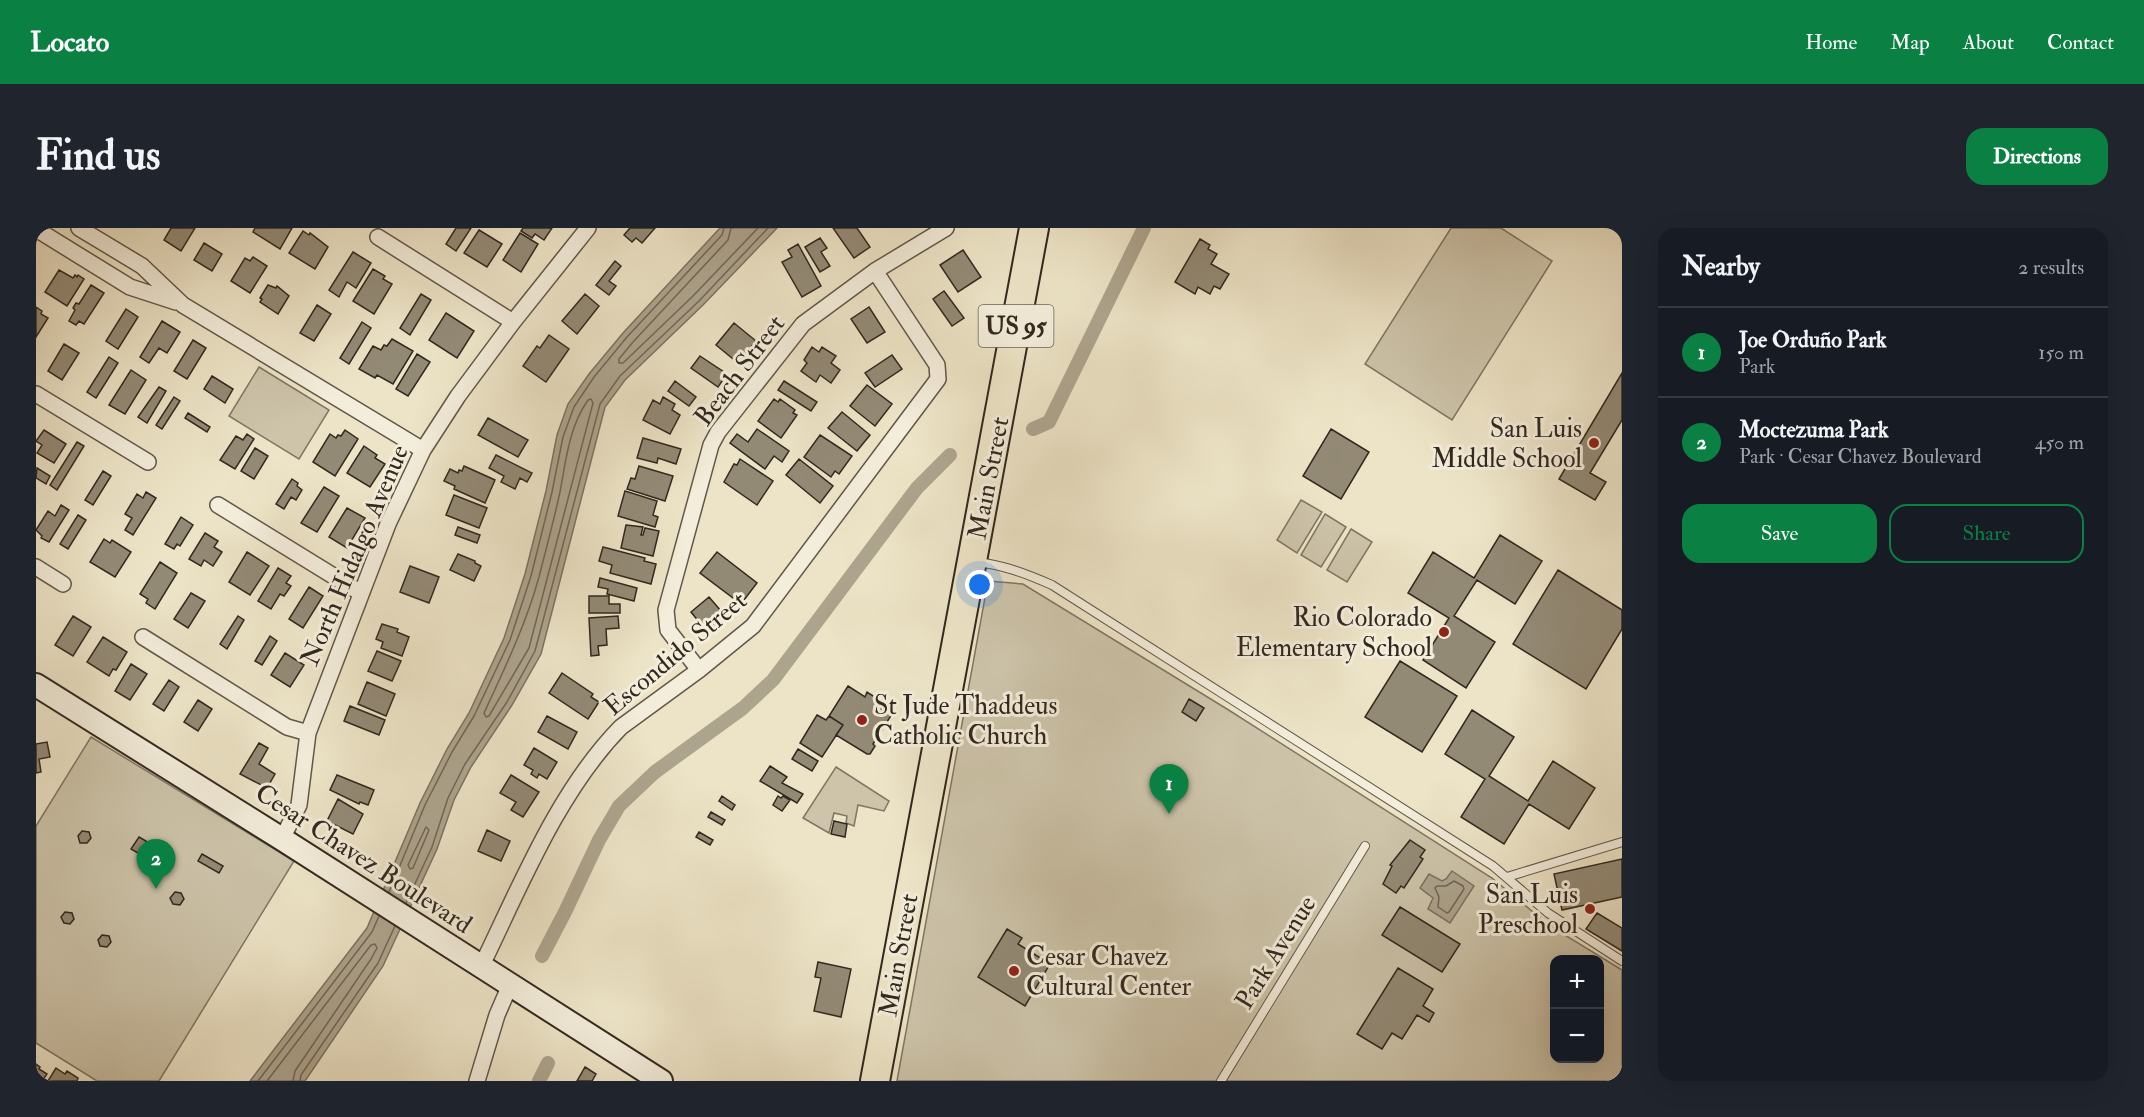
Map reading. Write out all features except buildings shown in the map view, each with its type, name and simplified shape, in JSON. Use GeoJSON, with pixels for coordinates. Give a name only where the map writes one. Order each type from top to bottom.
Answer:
{"type":"FeatureCollection","features":[{"type":"Feature","properties":{"kind":"highway","name":"Main Street"},"geometry":{"type":"LineString","coordinates":[[874,1081],[1034,228]]}},
{"type":"Feature","properties":{"kind":"street"},"geometry":{"type":"LineString","coordinates":[[79,228],[142,266],[183,305]]}},
{"type":"Feature","properties":{"kind":"street","name":"North Hidalgo Avenue"},"geometry":{"type":"LineString","coordinates":[[282,839],[299,805],[308,733],[388,524],[423,450],[458,396],[513,322],[588,228]]}},
{"type":"Feature","properties":{"kind":"street","name":"Beach Street"},"geometry":{"type":"LineString","coordinates":[[699,670],[668,630],[665,621],[666,610],[711,445],[718,432],[803,324],[875,271],[946,228]]}},
{"type":"Feature","properties":{"kind":"street"},"geometry":{"type":"LineString","coordinates":[[36,229],[130,287],[183,305],[423,450]]}},
{"type":"Feature","properties":{"kind":"street"},"geometry":{"type":"LineString","coordinates":[[378,237],[513,322]]}},
{"type":"Feature","properties":{"kind":"street","name":"Escondido Street"},"geometry":{"type":"LineString","coordinates":[[481,968],[557,814],[610,739],[621,727],[699,670],[753,626],[938,379],[937,365],[875,271]]}},
{"type":"Feature","properties":{"kind":"street"},"geometry":{"type":"LineString","coordinates":[[36,394],[148,462]]}},
{"type":"Feature","properties":{"kind":"street"},"geometry":{"type":"LineString","coordinates":[[218,505],[361,593]]}},
{"type":"Feature","properties":{"kind":"street"},"geometry":{"type":"LineString","coordinates":[[36,567],[63,584]]}},
{"type":"Feature","properties":{"kind":"street"},"geometry":{"type":"LineString","coordinates":[[143,636],[287,727],[308,733]]}},
{"type":"Feature","properties":{"kind":"street","name":"Cesar Chavez Boulevard"},"geometry":{"type":"LineString","coordinates":[[36,685],[661,1081]]}},
{"type":"Feature","properties":{"kind":"street"},"geometry":{"type":"LineString","coordinates":[[477,1081],[497,1015],[510,985]]}},
{"type":"Feature","properties":{"kind":"lane"},"geometry":{"type":"LineString","coordinates":[[972,561],[1019,570],[1052,585],[1493,866],[1548,913],[1622,961]]}},
{"type":"Feature","properties":{"kind":"lane"},"geometry":{"type":"LineString","coordinates":[[1507,876],[1622,842]]}},
{"type":"Feature","properties":{"kind":"lane","name":"Park Avenue"},"geometry":{"type":"LineString","coordinates":[[1221,1081],[1365,846]]}},
{"type":"Feature","properties":{"kind":"shaded area"},"geometry":{"type":"Polygon","coordinates":[[[1451,228],[1501,228],[1552,261],[1452,420],[1365,364],[1451,228]]]}},
{"type":"Feature","properties":{"kind":"shaded area"},"geometry":{"type":"Polygon","coordinates":[[[259,367],[329,410],[299,459],[229,416],[259,367]]]}},
{"type":"Feature","properties":{"kind":"shaded area"},"geometry":{"type":"Polygon","coordinates":[[[1301,500],[1322,512],[1297,553],[1277,540],[1301,500]]]}},
{"type":"Feature","properties":{"kind":"shaded area"},"geometry":{"type":"Polygon","coordinates":[[[1325,514],[1346,527],[1321,567],[1301,555],[1325,514]]]}},
{"type":"Feature","properties":{"kind":"shaded area"},"geometry":{"type":"Polygon","coordinates":[[[1351,529],[1372,542],[1347,582],[1327,570],[1351,529]]]}},
{"type":"Feature","properties":{"kind":"shaded area"},"geometry":{"type":"Polygon","coordinates":[[[988,581],[1023,584],[1227,709],[1492,878],[1550,926],[1597,955],[1550,955],[1550,1063],[1604,1063],[1604,959],[1622,970],[1622,1081],[897,1081],[988,581]]]}},
{"type":"Feature","properties":{"kind":"shaded area"},"geometry":{"type":"Polygon","coordinates":[[[91,737],[294,861],[159,1081],[97,1081],[36,1043],[36,826],[91,737]]]}},
{"type":"Feature","properties":{"kind":"shaded area"},"geometry":{"type":"Polygon","coordinates":[[[836,767],[889,801],[884,811],[858,805],[854,826],[846,823],[847,816],[834,813],[829,833],[803,818],[836,767]]]}},
{"type":"Feature","properties":{"kind":"water"},"geometry":{"type":"Polygon","coordinates":[[[720,228],[777,228],[703,305],[625,380],[605,407],[541,654],[512,705],[471,767],[454,800],[437,849],[383,966],[305,1081],[250,1081],[367,928],[420,803],[447,749],[469,713],[504,638],[525,574],[546,491],[557,435],[568,404],[623,333],[720,228]]]}},
{"type":"Feature","properties":{"kind":"water"},"geometry":{"type":"Polygon","coordinates":[[[1452,871],[1474,886],[1450,923],[1428,909],[1433,898],[1420,888],[1429,874],[1442,881],[1452,871]]]}},
{"type":"Feature","properties":{"kind":"waterway"},"geometry":{"type":"LineString","coordinates":[[1033,429],[1049,422],[1144,228]]}},
{"type":"Feature","properties":{"kind":"waterway"},"geometry":{"type":"LineString","coordinates":[[542,956],[599,840],[619,806],[655,772],[743,708],[773,680],[917,488],[950,455]]}},
{"type":"Feature","properties":{"kind":"waterway"},"geometry":{"type":"LineString","coordinates":[[539,1081],[548,1063]]}},
{"type":"Feature","properties":{"kind":"place","name":"San Luis Middle School"},"geometry":{"type":"Point","coordinates":[1594,443]}},
{"type":"Feature","properties":{"kind":"place","name":"Rio Colorado Elementary School"},"geometry":{"type":"Point","coordinates":[1444,632]}},
{"type":"Feature","properties":{"kind":"place","name":"St Jude Thaddeus Catholic Church"},"geometry":{"type":"Point","coordinates":[862,720]}},
{"type":"Feature","properties":{"kind":"place","name":"Joe Orduño Park"},"geometry":{"type":"Point","coordinates":[1169,814]}},
{"type":"Feature","properties":{"kind":"place","name":"Moctezuma Park"},"geometry":{"type":"Point","coordinates":[156,889]}},
{"type":"Feature","properties":{"kind":"place","name":"San Luis Preschool"},"geometry":{"type":"Point","coordinates":[1590,909]}},
{"type":"Feature","properties":{"kind":"place","name":"Cesar Chavez Cultural Center"},"geometry":{"type":"Point","coordinates":[1014,971]}}]}
